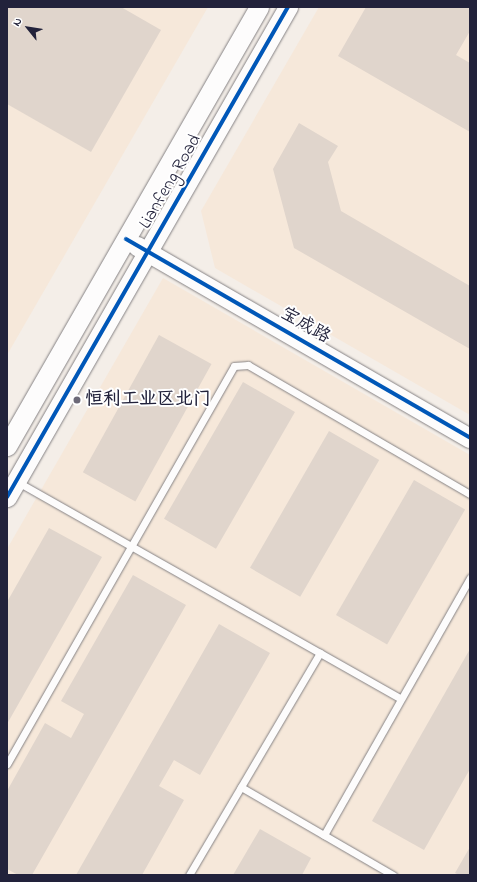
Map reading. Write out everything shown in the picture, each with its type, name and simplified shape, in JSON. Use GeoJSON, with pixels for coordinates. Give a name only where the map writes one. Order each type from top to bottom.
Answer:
{"type":"FeatureCollection","features":[{"type":"Feature","properties":{"kind":"street","name":"Lianfeng Road"},"geometry":{"type":"LineString","coordinates":[[7,446],[259,7]]}},
{"type":"Feature","properties":{"kind":"street","name":"Lianfeng Road"},"geometry":{"type":"LineString","coordinates":[[7,497],[288,7]]}},
{"type":"Feature","properties":{"kind":"street","name":"宝成路"},"geometry":{"type":"LineString","coordinates":[[126,240],[470,438]]}},
{"type":"Feature","properties":{"kind":"lane"},"geometry":{"type":"LineString","coordinates":[[7,764],[234,366],[248,366],[470,494]]}},
{"type":"Feature","properties":{"kind":"lane"},"geometry":{"type":"LineString","coordinates":[[16,481],[400,699]]}},
{"type":"Feature","properties":{"kind":"lane"},"geometry":{"type":"LineString","coordinates":[[324,835],[470,578]]}},
{"type":"Feature","properties":{"kind":"lane"},"geometry":{"type":"LineString","coordinates":[[189,875],[320,653]]}},
{"type":"Feature","properties":{"kind":"lane"},"geometry":{"type":"LineString","coordinates":[[241,787],[393,875]]}},
{"type":"Feature","properties":{"kind":"shaded area"},"geometry":{"type":"Polygon","coordinates":[[[7,7],[208,7],[7,355],[7,7]]]}},
{"type":"Feature","properties":{"kind":"shaded area"},"geometry":{"type":"Polygon","coordinates":[[[319,7],[470,7],[470,415],[215,268],[201,211],[319,7]]]}},
{"type":"Feature","properties":{"kind":"shaded area"},"geometry":{"type":"Polygon","coordinates":[[[163,278],[470,455],[470,875],[7,875],[7,549],[163,278]]]}},
{"type":"Feature","properties":{"kind":"building"},"geometry":{"type":"Polygon","coordinates":[[[7,7],[121,7],[161,30],[91,152],[7,104],[7,7]]]}},
{"type":"Feature","properties":{"kind":"building"},"geometry":{"type":"Polygon","coordinates":[[[366,7],[470,7],[470,31],[456,55],[470,63],[470,132],[338,56],[366,7]]]}},
{"type":"Feature","properties":{"kind":"building"},"geometry":{"type":"Polygon","coordinates":[[[299,123],[338,146],[328,162],[341,211],[470,286],[470,349],[294,248],[273,169],[299,123]]]}},
{"type":"Feature","properties":{"kind":"building"},"geometry":{"type":"Polygon","coordinates":[[[159,335],[211,364],[135,501],[83,472],[159,335]]]}},
{"type":"Feature","properties":{"kind":"building"},"geometry":{"type":"Polygon","coordinates":[[[243,382],[295,412],[216,549],[164,519],[243,382]]]}},
{"type":"Feature","properties":{"kind":"building"},"geometry":{"type":"Polygon","coordinates":[[[329,431],[379,460],[300,597],[250,568],[329,431]]]}},
{"type":"Feature","properties":{"kind":"building"},"geometry":{"type":"Polygon","coordinates":[[[414,480],[465,510],[387,645],[336,615],[414,480]]]}},
{"type":"Feature","properties":{"kind":"building"},"geometry":{"type":"Polygon","coordinates":[[[49,528],[102,557],[7,724],[7,602],[49,528]]]}},
{"type":"Feature","properties":{"kind":"building"},"geometry":{"type":"Polygon","coordinates":[[[133,575],[186,605],[32,875],[18,875],[7,869],[7,791],[45,723],[71,738],[84,714],[61,701],[133,575]]]}},
{"type":"Feature","properties":{"kind":"building"},"geometry":{"type":"Polygon","coordinates":[[[219,624],[270,653],[200,775],[174,760],[159,786],[184,800],[142,875],[76,875],[219,624]]]}},
{"type":"Feature","properties":{"kind":"building"},"geometry":{"type":"Polygon","coordinates":[[[470,649],[470,769],[424,850],[372,821],[470,649]]]}},
{"type":"Feature","properties":{"kind":"building"},"geometry":{"type":"Polygon","coordinates":[[[260,829],[311,858],[302,875],[233,875],[260,829]]]}},
{"type":"Feature","properties":{"kind":"building"},"geometry":{"type":"Polygon","coordinates":[[[470,847],[470,875],[459,875],[455,873],[470,847]]]}},
{"type":"Feature","properties":{"kind":"cycle path"},"geometry":{"type":"LineString","coordinates":[[7,497],[288,7]]}},
{"type":"Feature","properties":{"kind":"cycle path"},"geometry":{"type":"LineString","coordinates":[[126,239],[470,438]]}},
{"type":"Feature","properties":{"kind":"place","name":"恒利工业区北门"},"geometry":{"type":"Point","coordinates":[77,400]}}]}
